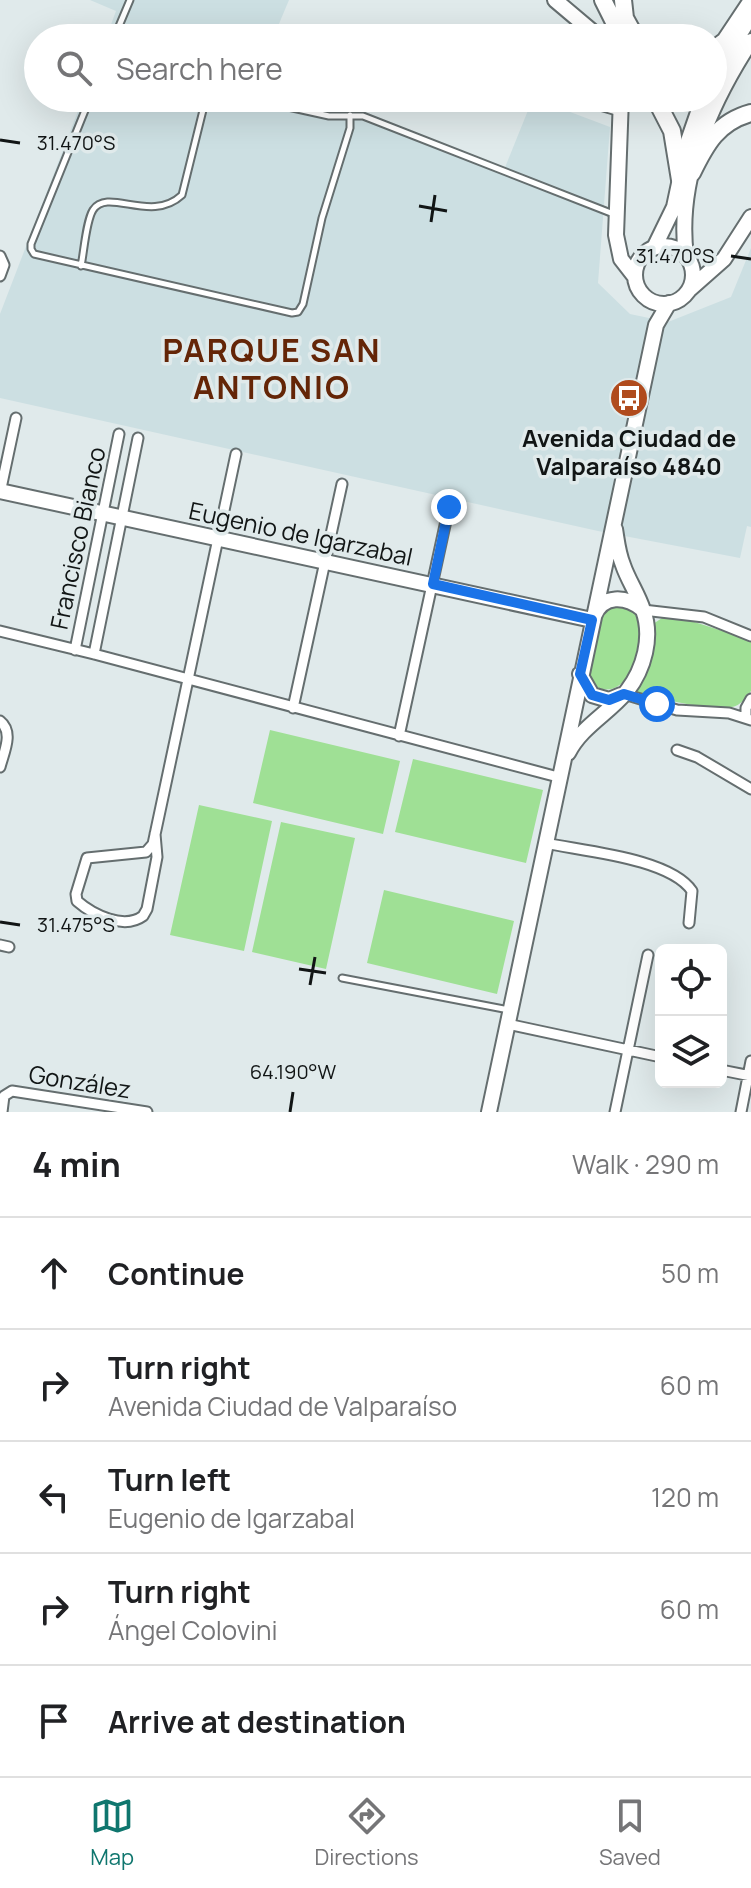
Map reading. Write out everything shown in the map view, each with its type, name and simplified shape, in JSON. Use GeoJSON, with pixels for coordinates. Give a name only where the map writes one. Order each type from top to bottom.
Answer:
{"type":"FeatureCollection","features":[{"type":"Feature","properties":{"kind":"highway"},"geometry":{"type":"LineString","coordinates":[[603,0],[615,24]]}},
{"type":"Feature","properties":{"kind":"highway"},"geometry":{"type":"LineString","coordinates":[[623,0],[628,24]]}},
{"type":"Feature","properties":{"kind":"highway"},"geometry":{"type":"LineString","coordinates":[[727,37],[751,2]]}},
{"type":"Feature","properties":{"kind":"highway"},"geometry":{"type":"LineString","coordinates":[[662,112],[672,131],[686,176]]}},
{"type":"Feature","properties":{"kind":"highway"},"geometry":{"type":"LineString","coordinates":[[686,176],[717,130],[751,113]]}},
{"type":"Feature","properties":{"kind":"main road"},"geometry":{"type":"LineString","coordinates":[[555,0],[583,24]]}},
{"type":"Feature","properties":{"kind":"main road"},"geometry":{"type":"LineString","coordinates":[[727,55],[751,16]]}},
{"type":"Feature","properties":{"kind":"main road"},"geometry":{"type":"LineString","coordinates":[[727,81],[751,41]]}},
{"type":"Feature","properties":{"kind":"main road"},"geometry":{"type":"LineString","coordinates":[[621,112],[617,245],[621,259],[635,277],[642,293],[649,299],[669,303]]}},
{"type":"Feature","properties":{"kind":"main road"},"geometry":{"type":"LineString","coordinates":[[689,289],[693,272],[688,260],[683,213],[688,141],[698,112]]}},
{"type":"Feature","properties":{"kind":"main road"},"geometry":{"type":"LineString","coordinates":[[635,277],[640,259],[650,250],[671,216],[711,112]]}},
{"type":"Feature","properties":{"kind":"main road"},"geometry":{"type":"LineString","coordinates":[[489,1112],[656,325],[669,303],[683,296],[724,259],[751,217]]}},
{"type":"Feature","properties":{"kind":"main road"},"geometry":{"type":"LineString","coordinates":[[617,245],[650,250],[672,247],[688,260],[710,270]]}},
{"type":"Feature","properties":{"kind":"main road"},"geometry":{"type":"LineString","coordinates":[[649,299],[656,325]]}},
{"type":"Feature","properties":{"kind":"main road","name":"Eugenio de Igarzabal"},"geometry":{"type":"LineString","coordinates":[[0,492],[592,620]]}},
{"type":"Feature","properties":{"kind":"main road"},"geometry":{"type":"LineString","coordinates":[[559,772],[583,730],[624,694],[639,671],[645,653],[647,639],[643,610],[623,565],[613,523]]}},
{"type":"Feature","properties":{"kind":"main road"},"geometry":{"type":"LineString","coordinates":[[592,620],[597,609],[606,601],[615,599],[629,599],[643,610]]}},
{"type":"Feature","properties":{"kind":"main road"},"geometry":{"type":"LineString","coordinates":[[580,674],[592,695],[609,700],[624,694]]}},
{"type":"Feature","properties":{"kind":"street"},"geometry":{"type":"LineString","coordinates":[[0,276],[2,258]]}},
{"type":"Feature","properties":{"kind":"street"},"geometry":{"type":"LineString","coordinates":[[0,492],[16,418]]}},
{"type":"Feature","properties":{"kind":"street","name":"Francisco Bianco"},"geometry":{"type":"LineString","coordinates":[[75,650],[119,434]]}},
{"type":"Feature","properties":{"kind":"street"},"geometry":{"type":"LineString","coordinates":[[94,654],[138,438]]}},
{"type":"Feature","properties":{"kind":"street"},"geometry":{"type":"LineString","coordinates":[[155,834],[157,857],[143,916],[128,923],[117,921],[77,901],[76,894],[87,858],[146,852],[150,849],[236,454]]}},
{"type":"Feature","properties":{"kind":"street"},"geometry":{"type":"LineString","coordinates":[[293,708],[342,484]]}},
{"type":"Feature","properties":{"kind":"street"},"geometry":{"type":"LineString","coordinates":[[399,736],[449,507]]}},
{"type":"Feature","properties":{"kind":"street"},"geometry":{"type":"LineString","coordinates":[[643,610],[704,617],[751,636]]}},
{"type":"Feature","properties":{"kind":"street"},"geometry":{"type":"LineString","coordinates":[[0,631],[399,736],[559,772]]}},
{"type":"Feature","properties":{"kind":"street"},"geometry":{"type":"LineString","coordinates":[[624,694],[677,710],[729,713],[749,719]]}},
{"type":"Feature","properties":{"kind":"street"},"geometry":{"type":"LineString","coordinates":[[749,719],[746,708],[751,699]]}},
{"type":"Feature","properties":{"kind":"street"},"geometry":{"type":"LineString","coordinates":[[0,767],[8,733],[2,723]]}},
{"type":"Feature","properties":{"kind":"street"},"geometry":{"type":"LineString","coordinates":[[677,750],[697,757],[751,789]]}},
{"type":"Feature","properties":{"kind":"street"},"geometry":{"type":"LineString","coordinates":[[545,843],[645,863],[681,880],[692,891],[689,923]]}},
{"type":"Feature","properties":{"kind":"street"},"geometry":{"type":"LineString","coordinates":[[615,1112],[648,955]]}},
{"type":"Feature","properties":{"kind":"street"},"geometry":{"type":"LineString","coordinates":[[508,1017],[655,1056]]}},
{"type":"Feature","properties":{"kind":"street"},"geometry":{"type":"LineString","coordinates":[[741,1112],[751,1061]]}},
{"type":"Feature","properties":{"kind":"street"},"geometry":{"type":"LineString","coordinates":[[727,1071],[750,1076]]}},
{"type":"Feature","properties":{"kind":"street","name":"González"},"geometry":{"type":"LineString","coordinates":[[2,1112],[6,1093],[12,1091],[91,1108],[147,1112]]}},
{"type":"Feature","properties":{"kind":"lane"},"geometry":{"type":"LineString","coordinates":[[120,24],[130,0]]}},
{"type":"Feature","properties":{"kind":"lane"},"geometry":{"type":"LineString","coordinates":[[85,112],[31,249],[39,257],[281,311],[298,312],[303,304],[322,218],[350,128],[350,115]]}},
{"type":"Feature","properties":{"kind":"lane"},"geometry":{"type":"LineString","coordinates":[[81,266],[91,213],[99,204],[110,202],[159,208],[182,195],[203,112]]}},
{"type":"Feature","properties":{"kind":"lane"},"geometry":{"type":"LineString","coordinates":[[304,112],[363,116],[617,215]]}},
{"type":"Feature","properties":{"kind":"lane"},"geometry":{"type":"LineString","coordinates":[[342,978],[508,1017]]}},
{"type":"Feature","properties":{"kind":"shaded area"},"geometry":{"type":"Polygon","coordinates":[[[90,0],[289,0],[279,24],[111,24],[116,11],[90,0]]]}},
{"type":"Feature","properties":{"kind":"shaded area"},"geometry":{"type":"Polygon","coordinates":[[[78,112],[361,112],[504,170],[527,112],[570,112],[610,127],[598,283],[630,314],[668,322],[731,297],[751,248],[751,527],[747,526],[740,558],[598,531],[0,398],[0,314],[78,112]]]}},
{"type":"Feature","properties":{"kind":"green space"},"geometry":{"type":"Polygon","coordinates":[[[613,604],[632,609],[638,617],[641,643],[632,671],[624,682],[614,688],[602,689],[594,685],[589,677],[599,617],[613,604]]]}},
{"type":"Feature","properties":{"kind":"green space"},"geometry":{"type":"Polygon","coordinates":[[[662,618],[685,619],[751,640],[751,691],[743,701],[723,708],[698,706],[638,692],[636,687],[651,657],[653,624],[662,618]]]}},
{"type":"Feature","properties":{"kind":"green space"},"geometry":{"type":"Polygon","coordinates":[[[270,730],[400,761],[383,834],[253,803],[270,730]]]}},
{"type":"Feature","properties":{"kind":"green space"},"geometry":{"type":"Polygon","coordinates":[[[413,759],[543,790],[526,863],[395,832],[413,759]]]}},
{"type":"Feature","properties":{"kind":"green space"},"geometry":{"type":"Polygon","coordinates":[[[199,805],[272,821],[244,951],[170,935],[199,805]]]}},
{"type":"Feature","properties":{"kind":"green space"},"geometry":{"type":"Polygon","coordinates":[[[281,822],[355,838],[326,969],[252,952],[281,822]]]}},
{"type":"Feature","properties":{"kind":"green space"},"geometry":{"type":"Polygon","coordinates":[[[384,890],[514,921],[497,994],[367,963],[384,890]]]}},
{"type":"Feature","properties":{"kind":"place","name":"Avenida Ciudad de Valparaíso 4840"},"geometry":{"type":"Point","coordinates":[629,398]}},
{"type":"Feature","properties":{"kind":"district","name":"PARQUE SAN ANTONIO"},"geometry":{"type":"Point","coordinates":[272,368]}},
{"type":"Feature","properties":{"kind":"route"},"geometry":{"type":"LineString","coordinates":[[449,507],[433,584],[592,620],[580,674],[592,695],[609,700],[624,694],[657,704]]}}]}
